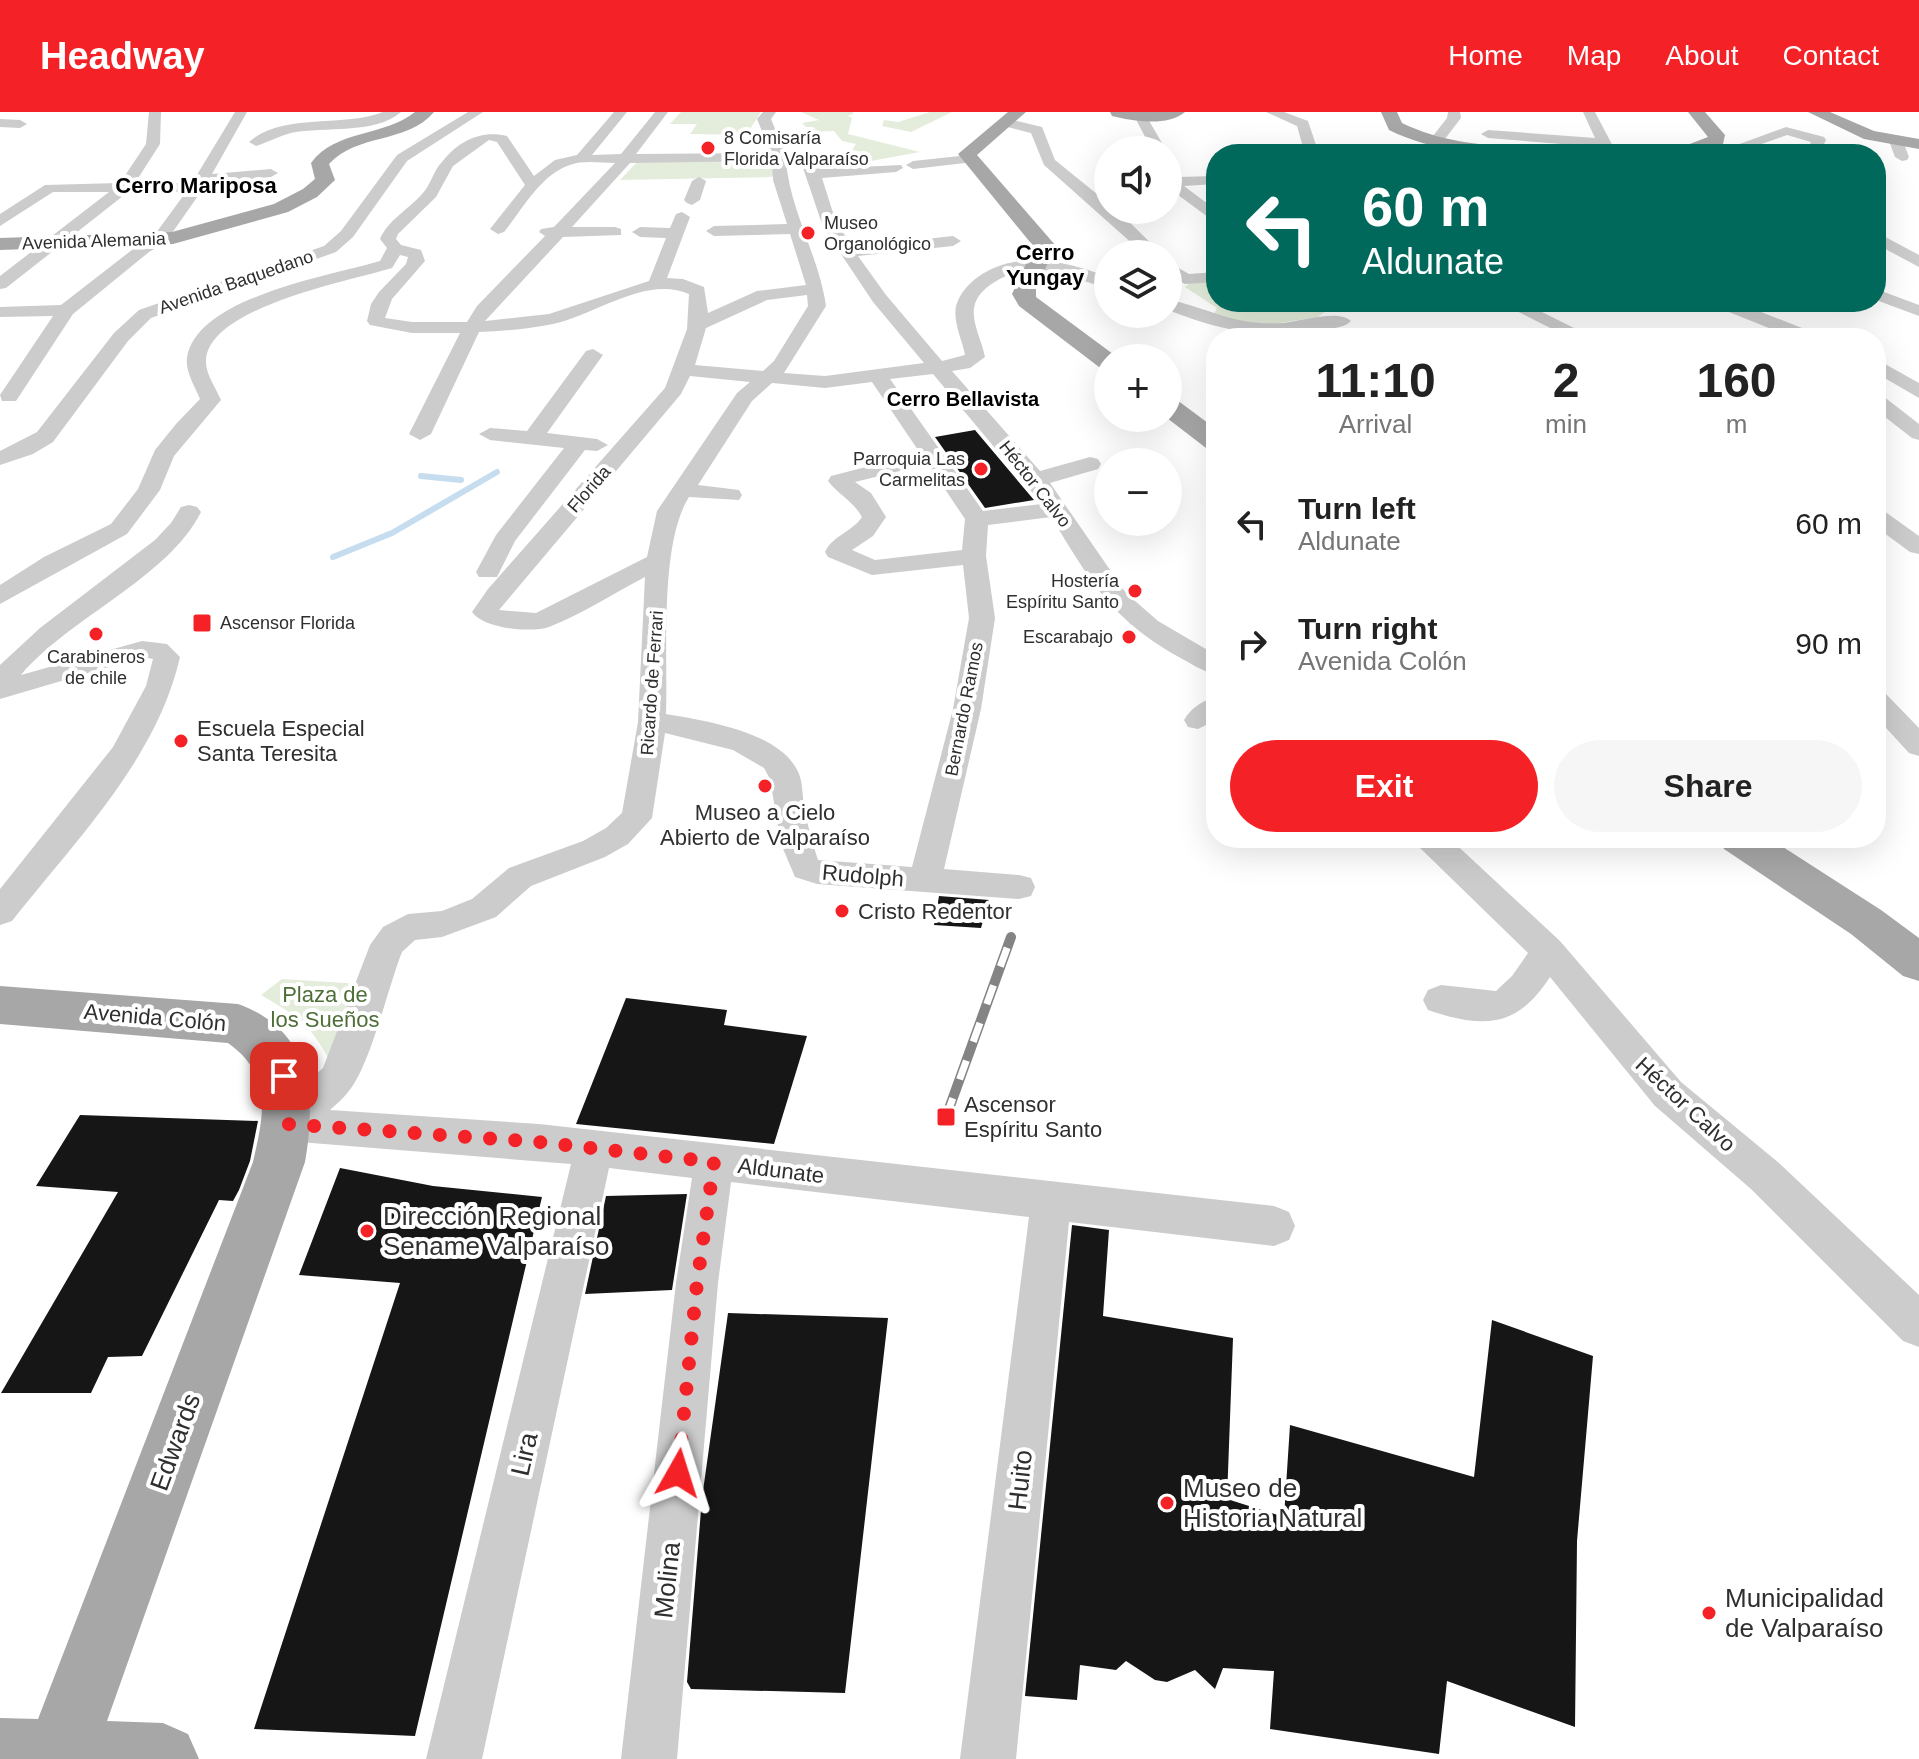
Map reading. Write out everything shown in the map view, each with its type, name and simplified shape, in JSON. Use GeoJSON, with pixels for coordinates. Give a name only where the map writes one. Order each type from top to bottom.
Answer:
{"type":"FeatureCollection","features":[{"type":"Feature","properties":{"kind":"main road","name":"Avenida Alemania"},"geometry":{"type":"LineString","coordinates":[[0,244],[159,240],[264,214],[298,200],[325,180],[320,163],[325,156],[346,146],[404,129],[426,112]]}},
{"type":"Feature","properties":{"kind":"main road"},"geometry":{"type":"LineString","coordinates":[[1118,112],[1177,112]]}},
{"type":"Feature","properties":{"kind":"main road"},"geometry":{"type":"LineString","coordinates":[[1389,112],[1395,126],[1448,144]]}},
{"type":"Feature","properties":{"kind":"main road"},"geometry":{"type":"LineString","coordinates":[[1696,112],[1716,135],[1717,140],[1706,144]]}},
{"type":"Feature","properties":{"kind":"main road"},"geometry":{"type":"LineString","coordinates":[[1816,112],[1899,149],[1919,144]]}},
{"type":"Feature","properties":{"kind":"main road"},"geometry":{"type":"LineString","coordinates":[[1011,117],[967,154],[1045,246],[1025,286],[1023,294],[1027,301],[1094,351]]}},
{"type":"Feature","properties":{"kind":"main road"},"geometry":{"type":"LineString","coordinates":[[1182,416],[1206,434]]}},
{"type":"Feature","properties":{"kind":"main road"},"geometry":{"type":"LineString","coordinates":[[1753,848],[1866,922],[1919,963]]}},
{"type":"Feature","properties":{"kind":"main road","name":"Avenida Colón"},"geometry":{"type":"LineString","coordinates":[[0,1005],[238,1024],[258,1035],[284,1076],[288,1096],[287,1124]]}},
{"type":"Feature","properties":{"kind":"main road","name":"Edwards"},"geometry":{"type":"LineString","coordinates":[[39,1756],[274,1176],[287,1124]]}},
{"type":"Feature","properties":{"kind":"main road"},"geometry":{"type":"LineString","coordinates":[[39,1756],[163,1759]]}},
{"type":"Feature","properties":{"kind":"street"},"geometry":{"type":"LineString","coordinates":[[0,284],[126,186],[153,144],[155,112]]}},
{"type":"Feature","properties":{"kind":"street"},"geometry":{"type":"LineString","coordinates":[[337,124],[336,120],[348,112]]}},
{"type":"Feature","properties":{"kind":"street"},"geometry":{"type":"LineString","coordinates":[[256,142],[263,137],[377,119],[395,112]]}},
{"type":"Feature","properties":{"kind":"street","name":"Avenida Baquedano"},"geometry":{"type":"LineString","coordinates":[[0,458],[25,449],[45,437],[133,323],[145,314],[320,254],[341,241],[402,158],[477,112]]}},
{"type":"Feature","properties":{"kind":"street"},"geometry":{"type":"LineString","coordinates":[[582,158],[621,112]]}},
{"type":"Feature","properties":{"kind":"street"},"geometry":{"type":"LineString","coordinates":[[420,434],[483,310],[558,232],[615,182],[627,159],[662,112]]}},
{"type":"Feature","properties":{"kind":"street"},"geometry":{"type":"LineString","coordinates":[[770,112],[764,119],[778,150],[796,227],[823,279]]}},
{"type":"Feature","properties":{"kind":"street"},"geometry":{"type":"LineString","coordinates":[[1272,112],[1303,124],[1309,144]]}},
{"type":"Feature","properties":{"kind":"street"},"geometry":{"type":"LineString","coordinates":[[1436,141],[1454,118],[1454,112]]}},
{"type":"Feature","properties":{"kind":"street"},"geometry":{"type":"LineString","coordinates":[[1140,114],[1152,136]]}},
{"type":"Feature","properties":{"kind":"street"},"geometry":{"type":"LineString","coordinates":[[4,397],[66,310],[143,249],[159,240],[248,117]]}},
{"type":"Feature","properties":{"kind":"street"},"geometry":{"type":"LineString","coordinates":[[1011,117],[1037,130],[1049,162],[1139,240]]}},
{"type":"Feature","properties":{"kind":"street"},"geometry":{"type":"LineString","coordinates":[[0,123],[20,124]]}},
{"type":"Feature","properties":{"kind":"street"},"geometry":{"type":"LineString","coordinates":[[1481,144],[1493,129],[1596,130]]}},
{"type":"Feature","properties":{"kind":"street"},"geometry":{"type":"LineString","coordinates":[[1748,144],[1786,131],[1819,140],[1817,144]]}},
{"type":"Feature","properties":{"kind":"street"},"geometry":{"type":"LineString","coordinates":[[470,333],[409,329],[376,321],[375,312],[383,299],[417,261],[415,254],[395,248],[388,239],[391,232],[431,194],[444,166],[479,139],[489,136],[502,139],[533,185]]}},
{"type":"Feature","properties":{"kind":"street"},"geometry":{"type":"LineString","coordinates":[[615,232],[513,230],[533,185],[563,161],[582,158],[627,159],[781,169],[814,176],[896,168]]}},
{"type":"Feature","properties":{"kind":"street"},"geometry":{"type":"LineString","coordinates":[[913,165],[969,159]]}},
{"type":"Feature","properties":{"kind":"street","name":"Héctor Calvo"},"geometry":{"type":"LineString","coordinates":[[781,169],[808,161],[829,222],[892,316],[940,367],[1035,480],[1123,606],[1154,630],[1206,660]]}},
{"type":"Feature","properties":{"kind":"street"},"geometry":{"type":"LineString","coordinates":[[846,171],[855,189]]}},
{"type":"Feature","properties":{"kind":"street"},"geometry":{"type":"LineString","coordinates":[[0,221],[50,188],[199,183],[271,173]]}},
{"type":"Feature","properties":{"kind":"street"},"geometry":{"type":"LineString","coordinates":[[1182,173],[1206,178]]}},
{"type":"Feature","properties":{"kind":"street"},"geometry":{"type":"LineString","coordinates":[[692,200],[698,181]]}},
{"type":"Feature","properties":{"kind":"street"},"geometry":{"type":"LineString","coordinates":[[1182,182],[1206,208]]}},
{"type":"Feature","properties":{"kind":"street"},"geometry":{"type":"LineString","coordinates":[[1082,190],[1094,189]]}},
{"type":"Feature","properties":{"kind":"street"},"geometry":{"type":"LineString","coordinates":[[714,231],[796,227],[829,222]]}},
{"type":"Feature","properties":{"kind":"street"},"geometry":{"type":"LineString","coordinates":[[441,344],[470,333],[548,319],[636,289],[656,286],[678,225],[640,232]]}},
{"type":"Feature","properties":{"kind":"street"},"geometry":{"type":"LineString","coordinates":[[849,252],[953,241]]}},
{"type":"Feature","properties":{"kind":"street"},"geometry":{"type":"LineString","coordinates":[[1886,245],[1914,266]]}},
{"type":"Feature","properties":{"kind":"street"},"geometry":{"type":"LineString","coordinates":[[0,596],[53,562],[119,529],[149,490],[163,455],[211,400],[196,359],[199,347],[214,329],[235,312],[258,302],[378,267],[392,258],[395,248]]}},
{"type":"Feature","properties":{"kind":"street"},"geometry":{"type":"LineString","coordinates":[[1886,257],[1914,266]]}},
{"type":"Feature","properties":{"kind":"street"},"geometry":{"type":"LineString","coordinates":[[684,370],[825,382],[963,364],[975,357],[966,328],[965,306],[981,283],[1010,266],[1038,264],[1079,271],[1094,277]]}},
{"type":"Feature","properties":{"kind":"street"},"geometry":{"type":"LineString","coordinates":[[697,325],[763,295],[823,279],[863,273]]}},
{"type":"Feature","properties":{"kind":"street"},"geometry":{"type":"LineString","coordinates":[[1182,277],[1206,278]]}},
{"type":"Feature","properties":{"kind":"street","name":"Ricardo de Ferrari"},"geometry":{"type":"LineString","coordinates":[[287,1124],[337,1079],[359,1028],[387,945],[395,936],[408,927],[442,924],[484,908],[520,877],[594,849],[617,836],[636,818],[645,779],[645,706],[658,561],[669,511],[744,397],[781,365],[817,306],[823,279]]}},
{"type":"Feature","properties":{"kind":"street","name":"Florida"},"geometry":{"type":"LineString","coordinates":[[656,286],[683,285],[698,291],[697,325],[684,370],[674,390],[497,594],[486,608],[488,616],[527,622],[552,617],[658,561]]}},
{"type":"Feature","properties":{"kind":"street"},"geometry":{"type":"LineString","coordinates":[[1886,298],[1919,311]]}},
{"type":"Feature","properties":{"kind":"street"},"geometry":{"type":"LineString","coordinates":[[1182,309],[1243,328]]}},
{"type":"Feature","properties":{"kind":"street"},"geometry":{"type":"LineString","coordinates":[[0,312],[66,310]]}},
{"type":"Feature","properties":{"kind":"street"},"geometry":{"type":"LineString","coordinates":[[1919,311],[1908,316],[1919,325]]}},
{"type":"Feature","properties":{"kind":"street"},"geometry":{"type":"LineString","coordinates":[[1302,328],[1348,325],[1331,312]]}},
{"type":"Feature","properties":{"kind":"street"},"geometry":{"type":"LineString","coordinates":[[1529,312],[1564,328]]}},
{"type":"Feature","properties":{"kind":"street"},"geometry":{"type":"LineString","coordinates":[[1719,312],[1743,328]]}},
{"type":"Feature","properties":{"kind":"street"},"geometry":{"type":"LineString","coordinates":[[1740,312],[1786,328]]}},
{"type":"Feature","properties":{"kind":"street"},"geometry":{"type":"LineString","coordinates":[[534,437],[593,355]]}},
{"type":"Feature","properties":{"kind":"street"},"geometry":{"type":"LineString","coordinates":[[1886,371],[1919,392]]}},
{"type":"Feature","properties":{"kind":"street"},"geometry":{"type":"LineString","coordinates":[[878,376],[977,519],[1057,509]]}},
{"type":"Feature","properties":{"kind":"street"},"geometry":{"type":"LineString","coordinates":[[4,397],[75,396]]}},
{"type":"Feature","properties":{"kind":"street"},"geometry":{"type":"LineString","coordinates":[[1886,407],[1915,427]]}},
{"type":"Feature","properties":{"kind":"street"},"geometry":{"type":"LineString","coordinates":[[490,434],[625,447]]}},
{"type":"Feature","properties":{"kind":"street"},"geometry":{"type":"LineString","coordinates":[[488,572],[504,540],[575,449]]}},
{"type":"Feature","properties":{"kind":"street"},"geometry":{"type":"LineString","coordinates":[[933,456],[864,471],[839,481],[863,498],[874,517],[865,531],[838,548],[837,552],[872,568],[974,556]]}},
{"type":"Feature","properties":{"kind":"street"},"geometry":{"type":"LineString","coordinates":[[1035,480],[1090,464]]}},
{"type":"Feature","properties":{"kind":"street"},"geometry":{"type":"LineString","coordinates":[[683,490],[731,495]]}},
{"type":"Feature","properties":{"kind":"street"},"geometry":{"type":"LineString","coordinates":[[0,683],[24,653],[112,588],[180,531],[189,512]]}},
{"type":"Feature","properties":{"kind":"street","name":"Bernardo Ramos"},"geometry":{"type":"LineString","coordinates":[[925,880],[967,709],[982,618],[974,556],[977,519]]}},
{"type":"Feature","properties":{"kind":"street"},"geometry":{"type":"LineString","coordinates":[[1886,523],[1919,547]]}},
{"type":"Feature","properties":{"kind":"street"},"geometry":{"type":"LineString","coordinates":[[525,529],[552,531]]}},
{"type":"Feature","properties":{"kind":"street"},"geometry":{"type":"LineString","coordinates":[[0,690],[142,649],[158,650],[167,657],[161,687],[122,757],[0,912]]}},
{"type":"Feature","properties":{"kind":"street","name":"Rudolph"},"geometry":{"type":"LineString","coordinates":[[645,706],[695,729],[743,744],[773,760],[783,772],[794,839],[806,868],[817,872],[1019,887]]}},
{"type":"Feature","properties":{"kind":"street"},"geometry":{"type":"LineString","coordinates":[[1886,711],[1919,746]]}},
{"type":"Feature","properties":{"kind":"street","name":"Héctor Calvo"},"geometry":{"type":"LineString","coordinates":[[1440,848],[1548,951],[1668,1094],[1765,1176],[1919,1325]]}},
{"type":"Feature","properties":{"kind":"street"},"geometry":{"type":"LineString","coordinates":[[1441,1000],[1489,1008],[1505,1006],[1518,997],[1548,951]]}},
{"type":"Feature","properties":{"kind":"street","name":"Aldunate"},"geometry":{"type":"LineString","coordinates":[[287,1124],[594,1148],[1274,1226]]}},
{"type":"Feature","properties":{"kind":"street","name":"Lira"},"geometry":{"type":"LineString","coordinates":[[454,1759],[594,1148]]}},
{"type":"Feature","properties":{"kind":"street","name":"Molina"},"geometry":{"type":"LineString","coordinates":[[649,1759],[697,1283],[714,1162]]}},
{"type":"Feature","properties":{"kind":"street","name":"Huito"},"geometry":{"type":"LineString","coordinates":[[988,1759],[1051,1201]]}},
{"type":"Feature","properties":{"kind":"green space"},"geometry":{"type":"Polygon","coordinates":[[[681,112],[761,112],[746,135],[690,134],[697,124],[670,124],[681,112]]]}},
{"type":"Feature","properties":{"kind":"green space"},"geometry":{"type":"Polygon","coordinates":[[[801,112],[852,112],[848,116],[852,118],[848,134],[920,152],[871,161],[862,152],[852,150],[856,144],[842,141],[834,131],[804,132],[816,128],[806,127],[802,123],[819,120],[801,112]]]}},
{"type":"Feature","properties":{"kind":"green space"},"geometry":{"type":"Polygon","coordinates":[[[930,112],[952,112],[911,132],[882,126],[884,120],[898,122],[930,112]]]}},
{"type":"Feature","properties":{"kind":"green space"},"geometry":{"type":"Polygon","coordinates":[[[771,159],[775,175],[771,177],[620,180],[637,162],[771,159]]]}},
{"type":"Feature","properties":{"kind":"green space"},"geometry":{"type":"Polygon","coordinates":[[[1206,280],[1206,301],[1185,287],[1193,281],[1206,280]]]}},
{"type":"Feature","properties":{"kind":"green space"},"geometry":{"type":"Polygon","coordinates":[[[1325,312],[1318,317],[1260,326],[1214,314],[1325,312]]]}},
{"type":"Feature","properties":{"kind":"green space","name":"Plaza de los Sueños"},"geometry":{"type":"Polygon","coordinates":[[[282,979],[361,984],[335,1070],[305,1025],[261,995],[282,979]]]}},
{"type":"Feature","properties":{"kind":"building","name":"Parroquia Las Carmelitas"},"geometry":{"type":"Polygon","coordinates":[[[975,430],[1034,500],[985,508],[935,437],[975,430]]]}},
{"type":"Feature","properties":{"kind":"building"},"geometry":{"type":"Polygon","coordinates":[[[939,896],[989,900],[981,928],[934,925],[939,896]]]}},
{"type":"Feature","properties":{"kind":"building"},"geometry":{"type":"Polygon","coordinates":[[[626,998],[727,1010],[724,1025],[807,1036],[774,1144],[576,1124],[626,998]]]}},
{"type":"Feature","properties":{"kind":"building"},"geometry":{"type":"Polygon","coordinates":[[[80,1115],[258,1121],[250,1161],[239,1190],[233,1201],[219,1200],[142,1356],[108,1357],[91,1393],[1,1393],[118,1192],[36,1186],[80,1115]]]}},
{"type":"Feature","properties":{"kind":"building"},"geometry":{"type":"Polygon","coordinates":[[[340,1168],[433,1186],[542,1197],[415,1736],[254,1729],[400,1283],[299,1275],[340,1168]]]}},
{"type":"Feature","properties":{"kind":"building"},"geometry":{"type":"Polygon","coordinates":[[[687,1194],[672,1290],[585,1294],[606,1196],[687,1194]]]}},
{"type":"Feature","properties":{"kind":"building"},"geometry":{"type":"Polygon","coordinates":[[[1072,1225],[1109,1230],[1103,1316],[1233,1338],[1227,1499],[1284,1517],[1290,1425],[1474,1477],[1492,1320],[1593,1356],[1577,1541],[1575,1727],[1447,1681],[1439,1754],[1270,1729],[1274,1671],[1223,1668],[1215,1689],[1195,1670],[1167,1682],[1155,1680],[1126,1661],[1116,1670],[1080,1665],[1077,1700],[1025,1696],[1072,1225]]]}},
{"type":"Feature","properties":{"kind":"building"},"geometry":{"type":"Polygon","coordinates":[[[728,1313],[888,1318],[845,1693],[691,1689],[687,1682],[702,1498],[728,1313]]]}},
{"type":"Feature","properties":{"kind":"waterway"},"geometry":{"type":"LineString","coordinates":[[333,557],[392,533],[497,472]]}},
{"type":"Feature","properties":{"kind":"waterway"},"geometry":{"type":"LineString","coordinates":[[421,476],[461,480]]}},
{"type":"Feature","properties":{"kind":"railway"},"geometry":{"type":"LineString","coordinates":[[946,1117],[1011,937]]}},
{"type":"Feature","properties":{"kind":"place","name":"8 Comisaría Florida Valparaíso"},"geometry":{"type":"Point","coordinates":[708,148]}},
{"type":"Feature","properties":{"kind":"place","name":"Museo Organológico"},"geometry":{"type":"Point","coordinates":[808,233]}},
{"type":"Feature","properties":{"kind":"place","name":"Parroquia Las Carmelitas"},"geometry":{"type":"Point","coordinates":[981,469]}},
{"type":"Feature","properties":{"kind":"place","name":"Hostería Espíritu Santo"},"geometry":{"type":"Point","coordinates":[1135,591]}},
{"type":"Feature","properties":{"kind":"place","name":"Ascensor Florida"},"geometry":{"type":"Point","coordinates":[202,623]}},
{"type":"Feature","properties":{"kind":"place","name":"Carabineros de chile"},"geometry":{"type":"Point","coordinates":[96,634]}},
{"type":"Feature","properties":{"kind":"place","name":"Escarabajo"},"geometry":{"type":"Point","coordinates":[1129,637]}},
{"type":"Feature","properties":{"kind":"place","name":"Escuela Especial Santa Teresita"},"geometry":{"type":"Point","coordinates":[181,741]}},
{"type":"Feature","properties":{"kind":"place","name":"Museo a Cielo Abierto de Valparaíso"},"geometry":{"type":"Point","coordinates":[765,786]}},
{"type":"Feature","properties":{"kind":"place","name":"Cristo Redentor"},"geometry":{"type":"Point","coordinates":[842,911]}},
{"type":"Feature","properties":{"kind":"place","name":"Ascensor Espíritu Santo"},"geometry":{"type":"Point","coordinates":[946,1117]}},
{"type":"Feature","properties":{"kind":"place","name":"Dirección Regional Sename Valparaíso"},"geometry":{"type":"Point","coordinates":[367,1231]}},
{"type":"Feature","properties":{"kind":"place","name":"Museo de Historia Natural"},"geometry":{"type":"Point","coordinates":[1167,1503]}},
{"type":"Feature","properties":{"kind":"place","name":"Municipalidad de Valparaíso"},"geometry":{"type":"Point","coordinates":[1709,1613]}},
{"type":"Feature","properties":{"kind":"district","name":"Cerro Mariposa"},"geometry":{"type":"Point","coordinates":[196,185]}},
{"type":"Feature","properties":{"kind":"district","name":"Cerro Yungay"},"geometry":{"type":"Point","coordinates":[1045,264]}},
{"type":"Feature","properties":{"kind":"district","name":"Cerro Bellavista"},"geometry":{"type":"Point","coordinates":[963,399]}},
{"type":"Feature","properties":{"kind":"route"},"geometry":{"type":"LineString","coordinates":[[284,1076],[288,1096],[287,1124],[539,1142],[714,1162],[697,1283],[678,1473]]}}]}
